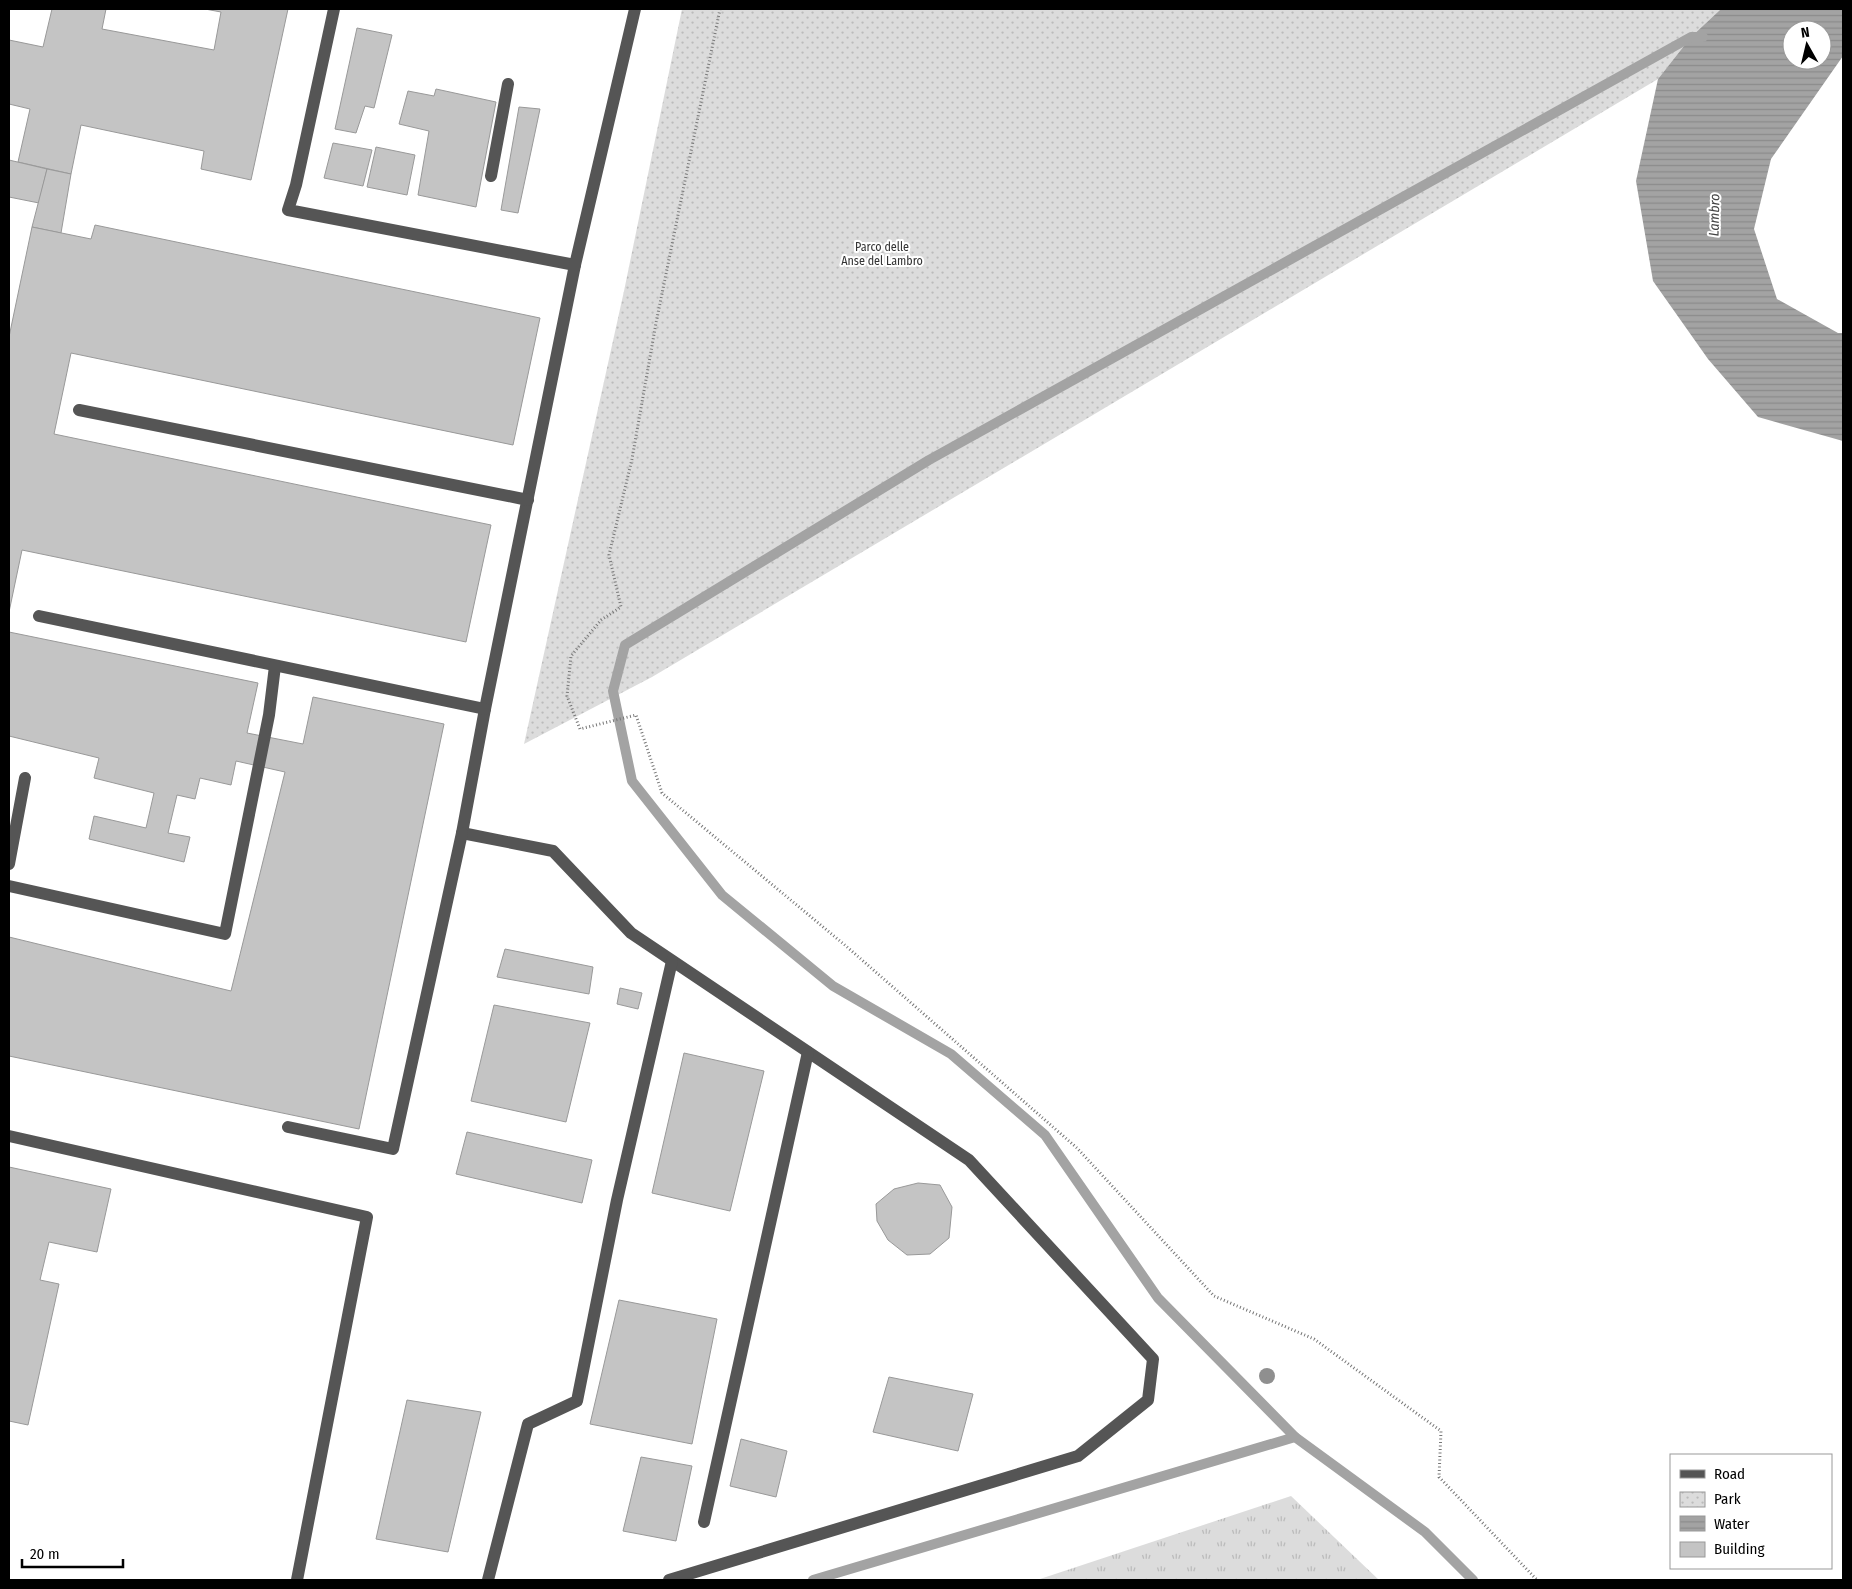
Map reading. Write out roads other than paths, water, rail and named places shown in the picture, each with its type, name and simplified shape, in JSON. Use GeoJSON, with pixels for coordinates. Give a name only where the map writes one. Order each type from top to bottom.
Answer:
{"type":"FeatureCollection","features":[{"type":"Feature","properties":{"kind":"lane"},"geometry":{"type":"LineString","coordinates":[[334,9],[296,185],[288,210],[575,265]]}},
{"type":"Feature","properties":{"kind":"lane"},"geometry":{"type":"LineString","coordinates":[[288,1127],[393,1149],[462,833],[485,709],[575,265],[635,9]]}},
{"type":"Feature","properties":{"kind":"lane"},"geometry":{"type":"LineString","coordinates":[[491,176],[508,84]]}},
{"type":"Feature","properties":{"kind":"lane"},"geometry":{"type":"LineString","coordinates":[[79,410],[528,500]]}},
{"type":"Feature","properties":{"kind":"lane"},"geometry":{"type":"LineString","coordinates":[[39,616],[485,709]]}},
{"type":"Feature","properties":{"kind":"lane"},"geometry":{"type":"LineString","coordinates":[[9,886],[225,934],[269,715],[275,666]]}},
{"type":"Feature","properties":{"kind":"lane"},"geometry":{"type":"LineString","coordinates":[[9,864],[25,778]]}},
{"type":"Feature","properties":{"kind":"lane"},"geometry":{"type":"LineString","coordinates":[[462,833],[553,851],[631,933],[968,1160],[1153,1359],[1148,1400],[1078,1456],[669,1580]]}},
{"type":"Feature","properties":{"kind":"lane"},"geometry":{"type":"LineString","coordinates":[[488,1580],[528,1424],[577,1401],[616,1200],[672,960]]}},
{"type":"Feature","properties":{"kind":"lane"},"geometry":{"type":"LineString","coordinates":[[704,1522],[808,1052]]}},
{"type":"Feature","properties":{"kind":"lane"},"geometry":{"type":"LineString","coordinates":[[9,1136],[368,1217],[297,1580]]}},
{"type":"Feature","properties":{"kind":"water","name":"Lambro"},"geometry":{"type":"Polygon","coordinates":[[[1721,9],[1843,9],[1843,56],[1771,159],[1754,229],[1777,299],[1838,333],[1843,333],[1843,441],[1758,417],[1708,359],[1653,281],[1636,181],[1658,79],[1691,37],[1721,9]]]}},
{"type":"Feature","properties":{"kind":"waterway"},"geometry":{"type":"LineString","coordinates":[[813,1580],[1295,1437],[1158,1298],[1045,1135],[951,1054],[833,986],[722,895],[632,781],[613,691],[625,645],[929,460],[1691,37],[1703,37]]}},
{"type":"Feature","properties":{"kind":"waterway"},"geometry":{"type":"LineString","coordinates":[[1295,1437],[1425,1532],[1473,1580]]}},
{"type":"Feature","properties":{"kind":"park label","name":"Parco delle Anse del Lambro"},"geometry":{"type":"Point","coordinates":[882,254]}}]}
